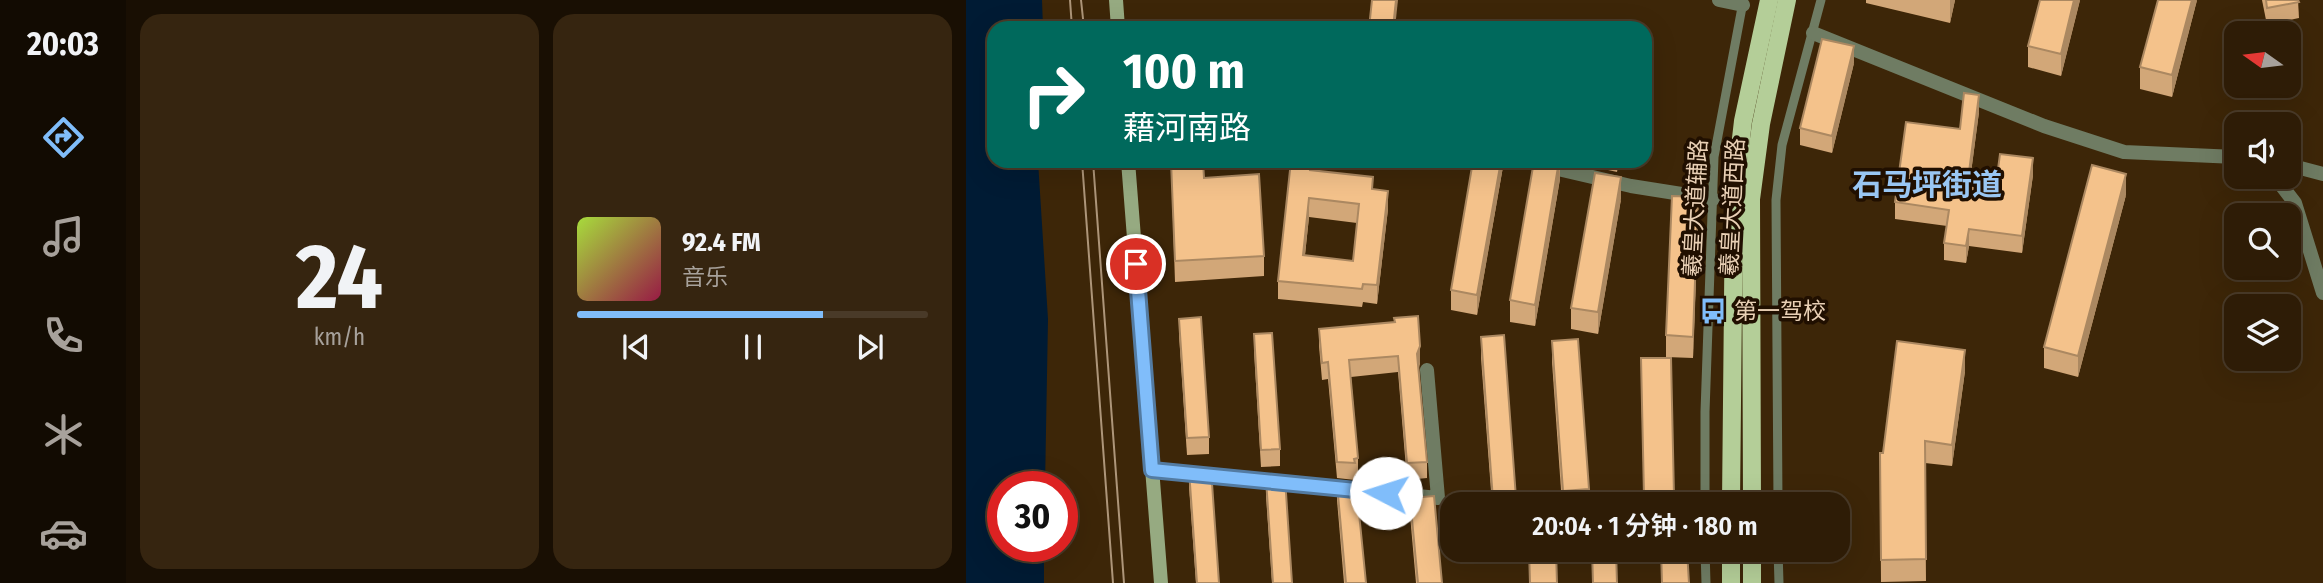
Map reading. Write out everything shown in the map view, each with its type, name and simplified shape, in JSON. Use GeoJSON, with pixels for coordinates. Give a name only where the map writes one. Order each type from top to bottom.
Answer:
{"type":"FeatureCollection","features":[{"type":"Feature","properties":{"kind":"main road"},"geometry":{"type":"LineString","coordinates":[[1116,0],[1118,21]]}},
{"type":"Feature","properties":{"kind":"main road","name":"羲皇大道西路"},"geometry":{"type":"LineString","coordinates":[[1731,492],[1734,199],[1743,121],[1769,0]]}},
{"type":"Feature","properties":{"kind":"main road","name":"羲皇大道西路"},"geometry":{"type":"LineString","coordinates":[[1752,492],[1751,200],[1761,124],[1787,0]]}},
{"type":"Feature","properties":{"kind":"main road"},"geometry":{"type":"LineString","coordinates":[[1129,168],[1161,583]]}},
{"type":"Feature","properties":{"kind":"main road"},"geometry":{"type":"LineString","coordinates":[[1731,562],[1731,583]]}},
{"type":"Feature","properties":{"kind":"main road"},"geometry":{"type":"LineString","coordinates":[[1752,562],[1752,583]]}},
{"type":"Feature","properties":{"kind":"street"},"geometry":{"type":"LineString","coordinates":[[1719,0],[1743,3]]}},
{"type":"Feature","properties":{"kind":"street"},"geometry":{"type":"LineString","coordinates":[[1813,33],[2043,126],[2124,152],[2224,156]]}},
{"type":"Feature","properties":{"kind":"street"},"geometry":{"type":"LineString","coordinates":[[1554,168],[1631,186],[1713,199]]}},
{"type":"Feature","properties":{"kind":"street"},"geometry":{"type":"LineString","coordinates":[[2301,168],[2323,174]]}},
{"type":"Feature","properties":{"kind":"street"},"geometry":{"type":"LineString","coordinates":[[2284,189],[2295,203],[2323,293]]}},
{"type":"Feature","properties":{"kind":"street"},"geometry":{"type":"LineString","coordinates":[[1152,470],[1438,498],[1427,370]]}},
{"type":"Feature","properties":{"kind":"lane"},"geometry":{"type":"LineString","coordinates":[[1778,492],[1776,200],[1782,145],[1821,0]]}},
{"type":"Feature","properties":{"kind":"lane","name":"羲皇大道辅路"},"geometry":{"type":"LineString","coordinates":[[1705,492],[1705,412],[1714,157],[1743,3]]}},
{"type":"Feature","properties":{"kind":"lane"},"geometry":{"type":"LineString","coordinates":[[1705,562],[1706,583]]}},
{"type":"Feature","properties":{"kind":"lane"},"geometry":{"type":"LineString","coordinates":[[1779,562],[1779,583]]}},
{"type":"Feature","properties":{"kind":"water"},"geometry":{"type":"Polygon","coordinates":[[[966,0],[1042,0],[1043,21],[987,21],[987,168],[1038,168],[1048,319],[1045,471],[987,471],[987,562],[1044,562],[1044,583],[966,583],[966,0]]]}},
{"type":"Feature","properties":{"kind":"building"},"geometry":{"type":"Polygon","coordinates":[[[1372,0],[1396,0],[1394,21],[1370,21],[1372,0]]]}},
{"type":"Feature","properties":{"kind":"building"},"geometry":{"type":"Polygon","coordinates":[[[2040,0],[2074,0],[2061,54],[2028,46],[2040,0]]]}},
{"type":"Feature","properties":{"kind":"building"},"geometry":{"type":"Polygon","coordinates":[[[2158,0],[2192,0],[2172,75],[2140,67],[2158,0]]]}},
{"type":"Feature","properties":{"kind":"building"},"geometry":{"type":"Polygon","coordinates":[[[2266,0],[2298,0],[2299,2],[2267,8],[2266,0]]]}},
{"type":"Feature","properties":{"kind":"building"},"geometry":{"type":"Polygon","coordinates":[[[1822,39],[1854,46],[1832,136],[1800,128],[1822,39]]]}},
{"type":"Feature","properties":{"kind":"building"},"geometry":{"type":"Polygon","coordinates":[[[1964,93],[1979,95],[1968,180],[1996,184],[2000,154],[2033,158],[2022,236],[1969,229],[1966,246],[1944,243],[1949,210],[1895,202],[1906,122],[1960,129],[1964,93]]]}},
{"type":"Feature","properties":{"kind":"building"},"geometry":{"type":"Polygon","coordinates":[[[2092,165],[2126,174],[2078,356],[2044,347],[2092,165]]]}},
{"type":"Feature","properties":{"kind":"building"},"geometry":{"type":"Polygon","coordinates":[[[1171,168],[1203,168],[1204,178],[1259,174],[1264,256],[1175,261],[1171,168]]]}},
{"type":"Feature","properties":{"kind":"building"},"geometry":{"type":"Polygon","coordinates":[[[1290,168],[1310,168],[1373,177],[1372,189],[1388,191],[1377,285],[1363,284],[1362,289],[1278,281],[1290,168]],[[1309,198],[1303,255],[1353,261],[1359,204],[1309,198]]]}},
{"type":"Feature","properties":{"kind":"building"},"geometry":{"type":"Polygon","coordinates":[[[1472,168],[1500,168],[1477,295],[1451,290],[1472,168]]]}},
{"type":"Feature","properties":{"kind":"building"},"geometry":{"type":"Polygon","coordinates":[[[1533,168],[1558,168],[1535,305],[1510,300],[1533,168]]]}},
{"type":"Feature","properties":{"kind":"building"},"geometry":{"type":"Polygon","coordinates":[[[1595,173],[1621,177],[1598,312],[1571,308],[1595,173]]]}},
{"type":"Feature","properties":{"kind":"building"},"geometry":{"type":"Polygon","coordinates":[[[1672,196],[1698,197],[1693,337],[1666,335],[1672,196]]]}},
{"type":"Feature","properties":{"kind":"building"},"geometry":{"type":"Polygon","coordinates":[[[1418,316],[1420,346],[1417,354],[1427,462],[1407,463],[1398,356],[1349,360],[1358,458],[1354,459],[1355,463],[1337,462],[1328,362],[1322,363],[1319,329],[1395,322],[1394,318],[1418,316]]]}},
{"type":"Feature","properties":{"kind":"building"},"geometry":{"type":"Polygon","coordinates":[[[1201,317],[1209,437],[1187,438],[1179,319],[1201,317]]]}},
{"type":"Feature","properties":{"kind":"building"},"geometry":{"type":"Polygon","coordinates":[[[1272,333],[1280,449],[1261,450],[1254,334],[1272,333]]]}},
{"type":"Feature","properties":{"kind":"building"},"geometry":{"type":"Polygon","coordinates":[[[1504,335],[1516,492],[1492,492],[1481,337],[1504,335]]]}},
{"type":"Feature","properties":{"kind":"building"},"geometry":{"type":"Polygon","coordinates":[[[1578,339],[1589,489],[1563,491],[1552,341],[1578,339]]]}},
{"type":"Feature","properties":{"kind":"building"},"geometry":{"type":"Polygon","coordinates":[[[1897,341],[1965,350],[1952,445],[1925,441],[1926,559],[1881,560],[1880,453],[1883,453],[1897,341]]]}},
{"type":"Feature","properties":{"kind":"building"},"geometry":{"type":"Polygon","coordinates":[[[1641,358],[1671,358],[1674,492],[1644,492],[1641,358]]]}},
{"type":"Feature","properties":{"kind":"building"},"geometry":{"type":"Polygon","coordinates":[[[1211,469],[1219,583],[1197,583],[1189,470],[1211,469]]]}},
{"type":"Feature","properties":{"kind":"building"},"geometry":{"type":"Polygon","coordinates":[[[1285,478],[1292,583],[1273,583],[1266,479],[1285,478]]]}},
{"type":"Feature","properties":{"kind":"building"},"geometry":{"type":"Polygon","coordinates":[[[1356,483],[1366,583],[1346,583],[1337,484],[1356,483]]]}},
{"type":"Feature","properties":{"kind":"building"},"geometry":{"type":"Polygon","coordinates":[[[1434,496],[1442,583],[1418,583],[1410,498],[1434,496]]]}},
{"type":"Feature","properties":{"kind":"building"},"geometry":{"type":"Polygon","coordinates":[[[1529,562],[1556,562],[1557,583],[1530,583],[1529,562]]]}},
{"type":"Feature","properties":{"kind":"building"},"geometry":{"type":"Polygon","coordinates":[[[1592,562],[1616,562],[1617,583],[1593,583],[1592,562]]]}},
{"type":"Feature","properties":{"kind":"building"},"geometry":{"type":"Polygon","coordinates":[[[1661,562],[1688,562],[1689,583],[1662,583],[1661,562]]]}},
{"type":"Feature","properties":{"kind":"tram line"},"geometry":{"type":"LineString","coordinates":[[1070,0],[1072,21]]}},
{"type":"Feature","properties":{"kind":"tram line"},"geometry":{"type":"LineString","coordinates":[[1081,0],[1083,21]]}},
{"type":"Feature","properties":{"kind":"tram line"},"geometry":{"type":"LineString","coordinates":[[1083,168],[1113,583]]}},
{"type":"Feature","properties":{"kind":"tram line"},"geometry":{"type":"LineString","coordinates":[[1094,168],[1124,583]]}},
{"type":"Feature","properties":{"kind":"place","name":"第一驾校"},"geometry":{"type":"Point","coordinates":[1713,311]}},
{"type":"Feature","properties":{"kind":"district","name":"石马坪街道"},"geometry":{"type":"Point","coordinates":[1927,185]}},
{"type":"Feature","properties":{"kind":"route"},"geometry":{"type":"LineString","coordinates":[[1136,264],[1152,470],[1386,493]]}}]}
